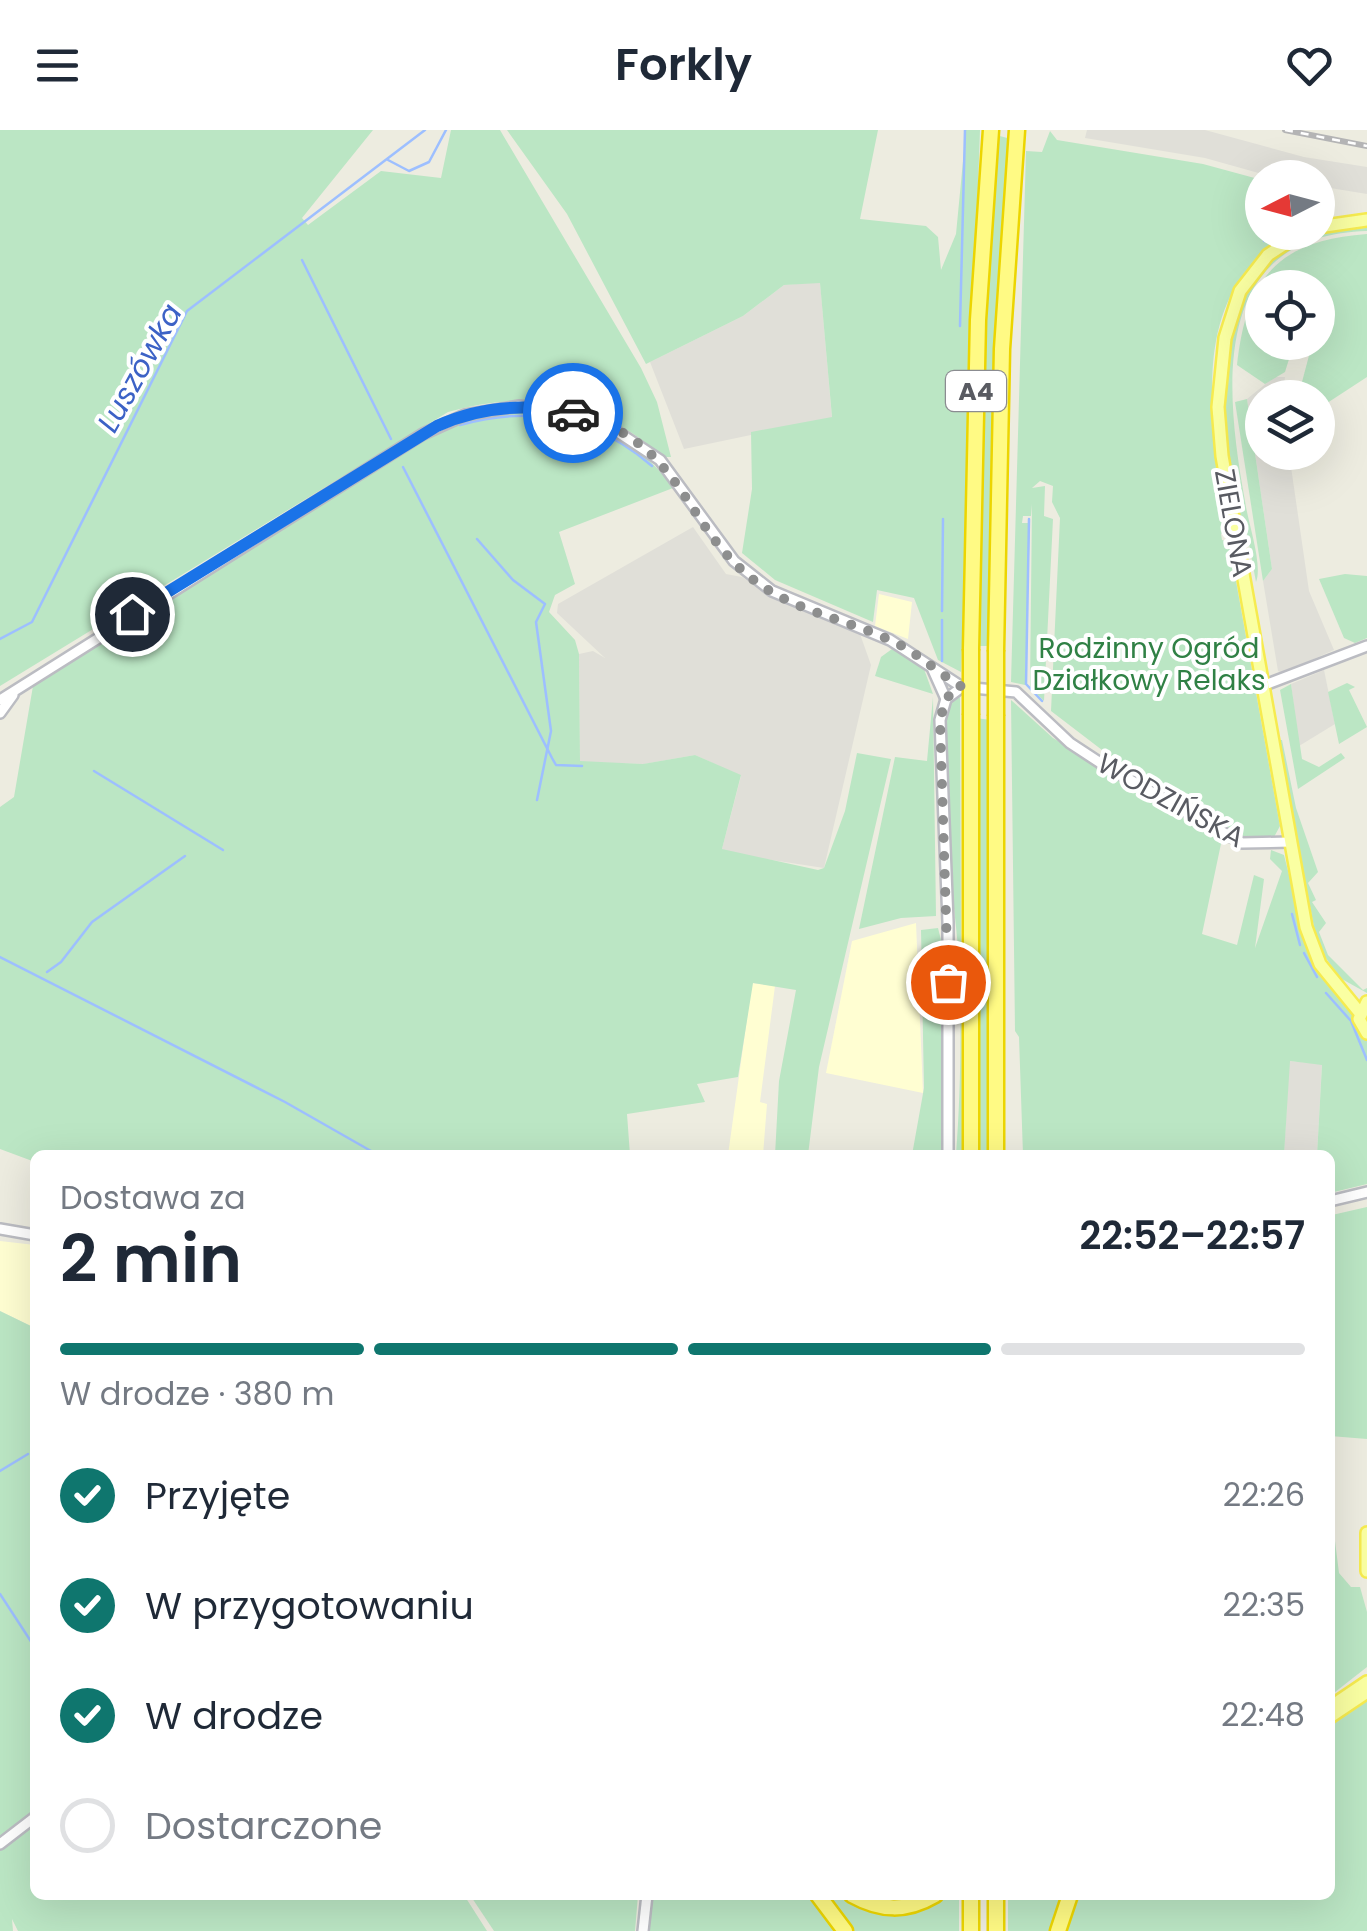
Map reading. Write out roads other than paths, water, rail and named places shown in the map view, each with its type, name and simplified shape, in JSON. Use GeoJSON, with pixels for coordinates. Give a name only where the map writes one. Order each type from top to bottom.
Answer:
{"type":"FeatureCollection","features":[{"type":"Feature","properties":{"kind":"highway","name":"A4"},"geometry":{"type":"LineString","coordinates":[[971,1150],[971,715],[978,331],[991,131]]}},
{"type":"Feature","properties":{"kind":"highway","name":"A4"},"geometry":{"type":"LineString","coordinates":[[996,1150],[996,650],[1002,366],[1016,134]]}},
{"type":"Feature","properties":{"kind":"highway"},"geometry":{"type":"LineString","coordinates":[[822,1900],[845,1931]]}},
{"type":"Feature","properties":{"kind":"highway"},"geometry":{"type":"LineString","coordinates":[[862,1900],[879,1908],[894,1909],[920,1900]]}},
{"type":"Feature","properties":{"kind":"highway"},"geometry":{"type":"LineString","coordinates":[[971,1900],[971,1931]]}},
{"type":"Feature","properties":{"kind":"highway"},"geometry":{"type":"LineString","coordinates":[[996,1900],[996,1931]]}},
{"type":"Feature","properties":{"kind":"highway"},"geometry":{"type":"LineString","coordinates":[[1058,1931],[1068,1900]]}},
{"type":"Feature","properties":{"kind":"main road"},"geometry":{"type":"LineString","coordinates":[[1335,225],[1367,220]]}},
{"type":"Feature","properties":{"kind":"main road","name":"ZIELONA"},"geometry":{"type":"LineString","coordinates":[[1274,250],[1240,291],[1226,332],[1219,385],[1220,444],[1290,842]]}},
{"type":"Feature","properties":{"kind":"main road"},"geometry":{"type":"LineString","coordinates":[[1290,842],[1308,936],[1338,986],[1365,1005],[1367,1033]]}},
{"type":"Feature","properties":{"kind":"main road"},"geometry":{"type":"LineString","coordinates":[[1367,1533],[1367,1571]]}},
{"type":"Feature","properties":{"kind":"main road"},"geometry":{"type":"LineString","coordinates":[[1335,1704],[1367,1682]]}},
{"type":"Feature","properties":{"kind":"main road"},"geometry":{"type":"LineString","coordinates":[[1335,1714],[1367,1692]]}},
{"type":"Feature","properties":{"kind":"street"},"geometry":{"type":"LineString","coordinates":[[0,700],[423,434],[465,414],[519,406],[576,414],[638,442],[670,472],[727,552],[760,585],[822,616],[890,640],[929,663],[962,687],[946,698]]}},
{"type":"Feature","properties":{"kind":"street"},"geometry":{"type":"LineString","coordinates":[[1262,686],[1367,646]]}},
{"type":"Feature","properties":{"kind":"street"},"geometry":{"type":"LineString","coordinates":[[929,663],[946,698],[940,734],[948,948],[948,1150]]}},
{"type":"Feature","properties":{"kind":"street","name":"WODZIŃSKA"},"geometry":{"type":"LineString","coordinates":[[962,687],[1016,692],[1070,743],[1242,843],[1290,842]]}},
{"type":"Feature","properties":{"kind":"street"},"geometry":{"type":"LineString","coordinates":[[0,713],[14,692]]}},
{"type":"Feature","properties":{"kind":"street"},"geometry":{"type":"LineString","coordinates":[[1335,1200],[1367,1192]]}},
{"type":"Feature","properties":{"kind":"street"},"geometry":{"type":"LineString","coordinates":[[0,1229],[30,1234]]}},
{"type":"Feature","properties":{"kind":"street"},"geometry":{"type":"LineString","coordinates":[[0,1844],[30,1821]]}},
{"type":"Feature","properties":{"kind":"street"},"geometry":{"type":"LineString","coordinates":[[643,1931],[646,1900]]}},
{"type":"Feature","properties":{"kind":"waterway","name":"Luszówka"},"geometry":{"type":"LineString","coordinates":[[0,639],[32,622],[187,311],[425,130]]}},
{"type":"Feature","properties":{"kind":"waterway"},"geometry":{"type":"LineString","coordinates":[[388,160],[409,171],[429,162],[446,130]]}},
{"type":"Feature","properties":{"kind":"waterway"},"geometry":{"type":"LineString","coordinates":[[960,326],[965,130]]}},
{"type":"Feature","properties":{"kind":"waterway"},"geometry":{"type":"LineString","coordinates":[[302,260],[391,439]]}},
{"type":"Feature","properties":{"kind":"waterway"},"geometry":{"type":"LineString","coordinates":[[460,425],[512,416],[562,420],[608,436],[652,466]]}},
{"type":"Feature","properties":{"kind":"waterway"},"geometry":{"type":"LineString","coordinates":[[403,467],[556,765],[582,766]]}},
{"type":"Feature","properties":{"kind":"waterway"},"geometry":{"type":"LineString","coordinates":[[942,611],[943,519]]}},
{"type":"Feature","properties":{"kind":"waterway"},"geometry":{"type":"LineString","coordinates":[[1029,519],[1026,684],[1042,701]]}},
{"type":"Feature","properties":{"kind":"waterway"},"geometry":{"type":"LineString","coordinates":[[477,539],[513,580],[545,604],[536,622],[551,731],[537,800]]}},
{"type":"Feature","properties":{"kind":"waterway"},"geometry":{"type":"LineString","coordinates":[[942,620],[942,661]]}},
{"type":"Feature","properties":{"kind":"waterway"},"geometry":{"type":"LineString","coordinates":[[94,771],[223,850]]}},
{"type":"Feature","properties":{"kind":"waterway"},"geometry":{"type":"LineString","coordinates":[[47,972],[61,962],[92,922],[185,856]]}},
{"type":"Feature","properties":{"kind":"waterway"},"geometry":{"type":"LineString","coordinates":[[1292,914],[1300,945]]}},
{"type":"Feature","properties":{"kind":"waterway"},"geometry":{"type":"LineString","coordinates":[[1304,953],[1317,977]]}},
{"type":"Feature","properties":{"kind":"waterway"},"geometry":{"type":"LineString","coordinates":[[0,957],[285,1102],[369,1150]]}},
{"type":"Feature","properties":{"kind":"waterway"},"geometry":{"type":"LineString","coordinates":[[1326,993],[1351,1021],[1367,1060]]}},
{"type":"Feature","properties":{"kind":"waterway"},"geometry":{"type":"LineString","coordinates":[[0,1471],[28,1454]]}},
{"type":"Feature","properties":{"kind":"waterway"},"geometry":{"type":"LineString","coordinates":[[0,1594],[30,1640]]}},
{"type":"Feature","properties":{"kind":"railway"},"geometry":{"type":"LineString","coordinates":[[1285,130],[1367,146]]}},
{"type":"Feature","properties":{"kind":"park label","name":"Rodzinny Ogród Działkowy Relaks"},"geometry":{"type":"Point","coordinates":[1149,664]}}]}
